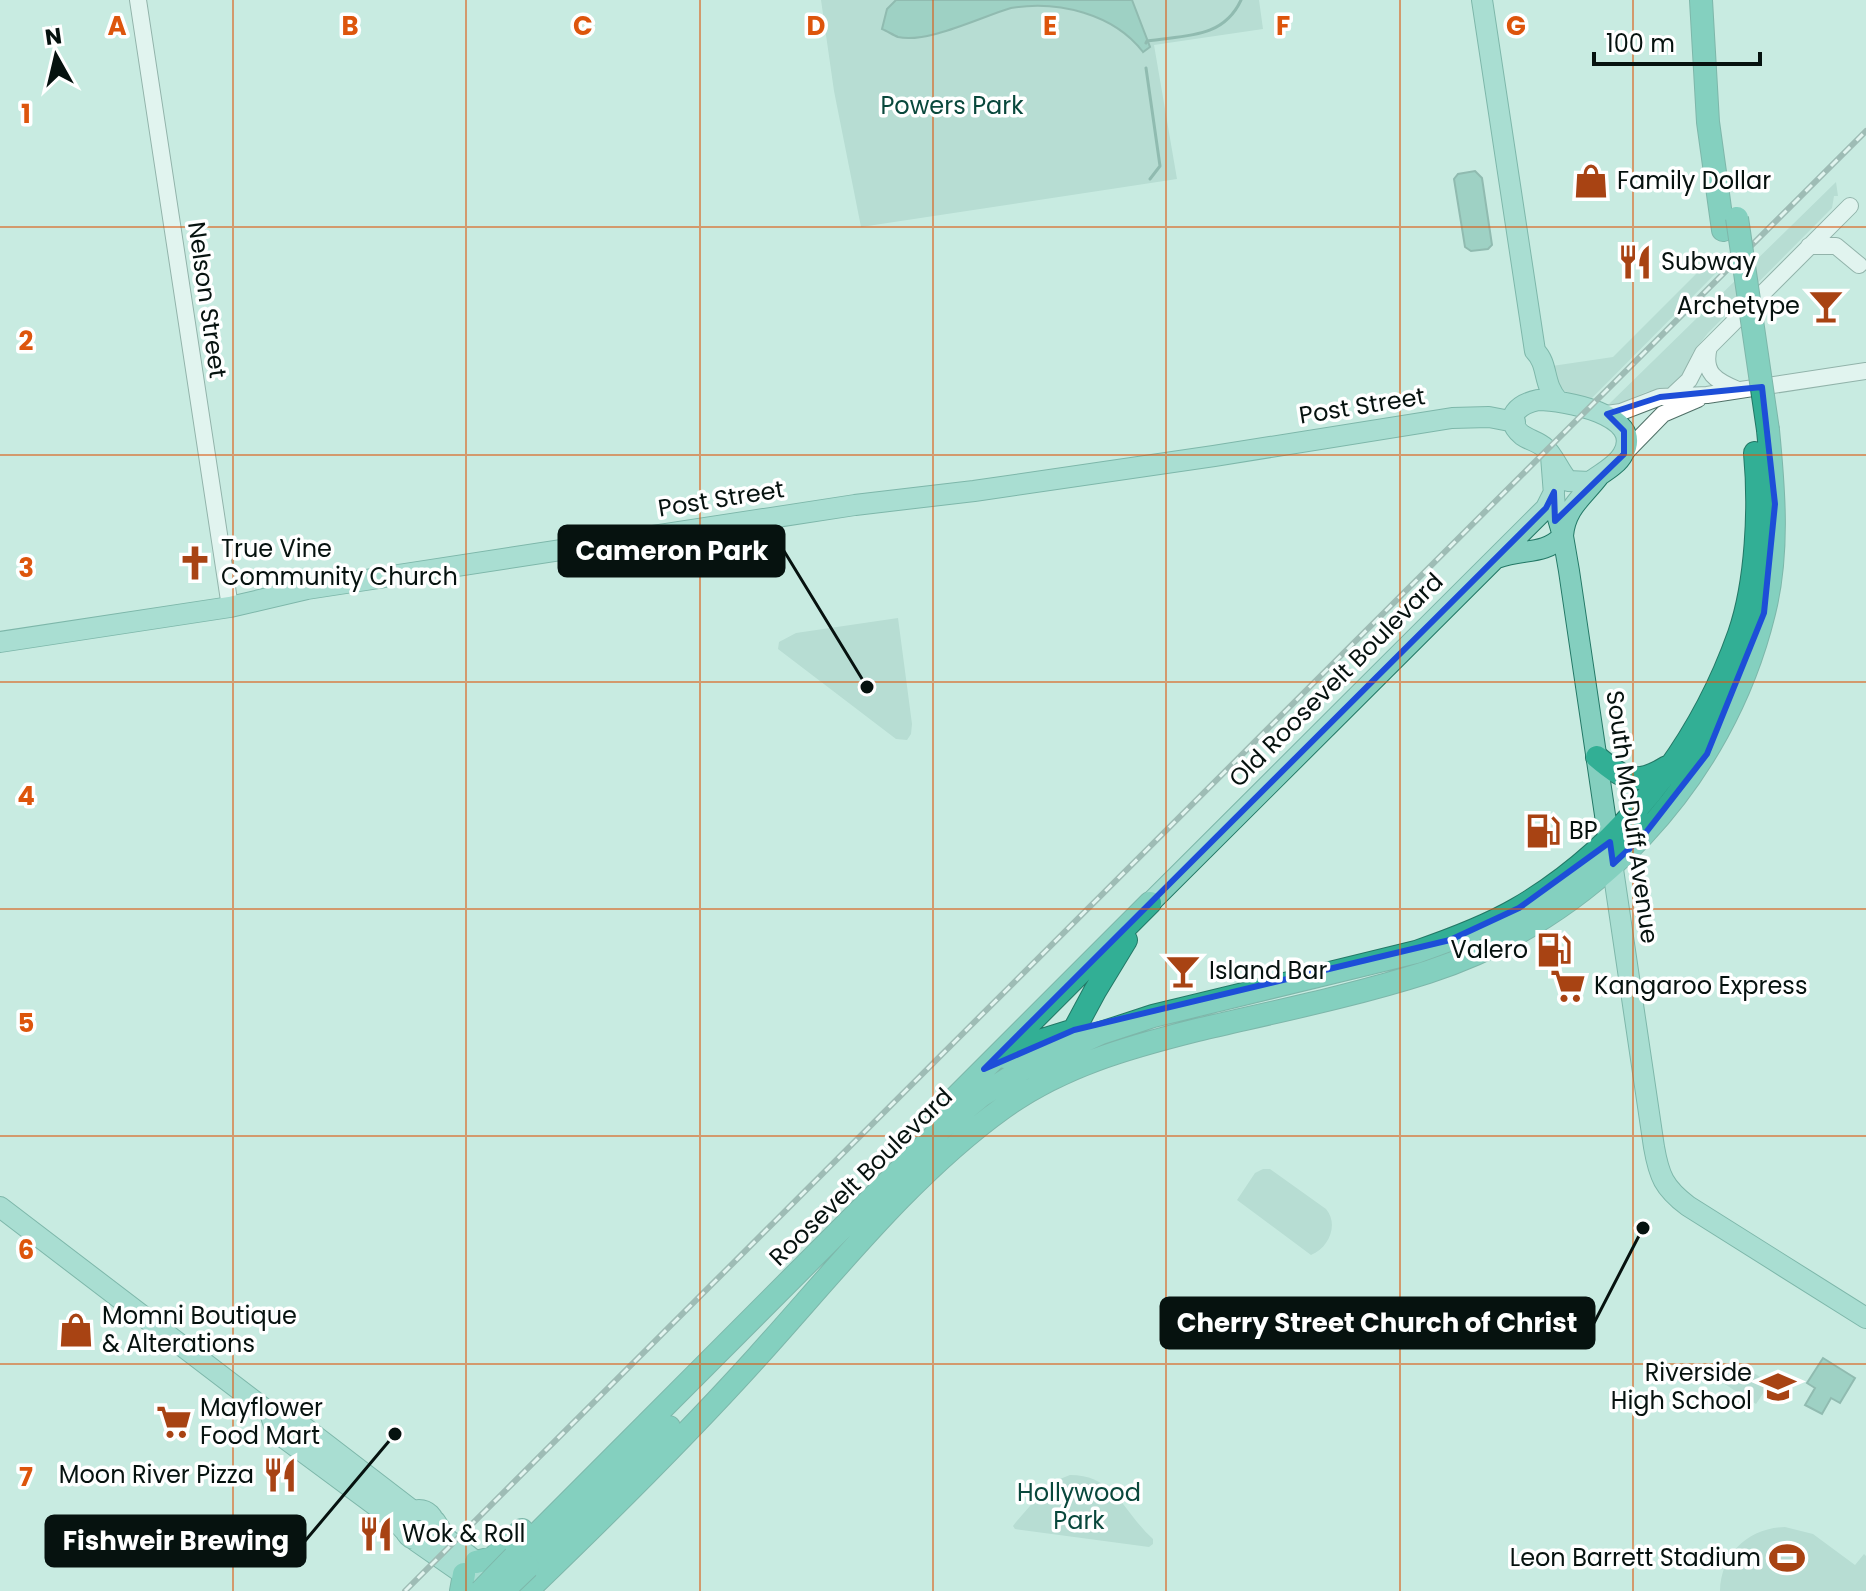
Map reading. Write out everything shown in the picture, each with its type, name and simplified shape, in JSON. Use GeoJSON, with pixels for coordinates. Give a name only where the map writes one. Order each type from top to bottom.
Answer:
{"type":"FeatureCollection","features":[{"type":"Feature","properties":{"kind":"highway","name":"Roosevelt Boulevard"},"geometry":{"type":"LineString","coordinates":[[865,1238],[936,1164],[1003,1108],[1097,1058],[1150,1041],[1430,971],[1492,946],[1546,916],[1613,864],[1653,825],[1707,754],[1739,688],[1764,613],[1775,504],[1730,224],[1708,122],[1701,0]]}},
{"type":"Feature","properties":{"kind":"highway","name":"Roosevelt Boulevard"},"geometry":{"type":"LineString","coordinates":[[1716,0],[1730,224]]}},
{"type":"Feature","properties":{"kind":"highway","name":"Roosevelt Boulevard"},"geometry":{"type":"LineString","coordinates":[[521,1562],[941,1129],[1002,1082],[1072,1038],[1416,952],[1450,940],[1519,908],[1610,839],[1635,813],[1672,764],[1696,725],[1739,632],[1754,555],[1761,432]]}},
{"type":"Feature","properties":{"kind":"highway"},"geometry":{"type":"LineString","coordinates":[[1597,757],[1616,773],[1636,779],[1649,778],[1672,764]]}},
{"type":"Feature","properties":{"kind":"highway"},"geometry":{"type":"LineString","coordinates":[[1033,1090],[1065,1056],[1112,961],[1150,903]]}},
{"type":"Feature","properties":{"kind":"highway"},"geometry":{"type":"LineString","coordinates":[[467,1576],[493,1558],[1150,903]]}},
{"type":"Feature","properties":{"kind":"highway"},"geometry":{"type":"LineString","coordinates":[[984,1069],[1014,1051],[1072,1038]]}},
{"type":"Feature","properties":{"kind":"highway"},"geometry":{"type":"LineString","coordinates":[[481,1591],[521,1562],[865,1238]]}},
{"type":"Feature","properties":{"kind":"highway"},"geometry":{"type":"LineString","coordinates":[[527,1591],[736,1380],[865,1238]]}},
{"type":"Feature","properties":{"kind":"highway"},"geometry":{"type":"LineString","coordinates":[[503,1591],[521,1562]]}},
{"type":"Feature","properties":{"kind":"main road"},"geometry":{"type":"LineString","coordinates":[[1482,0],[1535,351],[1531,359],[1534,381],[1529,402],[1516,410],[1515,422],[1521,434],[1547,450],[1559,470],[1572,482],[1590,482],[1624,454],[1624,431],[1607,414]]}},
{"type":"Feature","properties":{"kind":"main road"},"geometry":{"type":"LineString","coordinates":[[1535,351],[1542,358],[1549,391],[1558,401]]}},
{"type":"Feature","properties":{"kind":"main road","name":"Post Street"},"geometry":{"type":"LineString","coordinates":[[1452,418],[1480,408],[1558,401],[1607,414]]}},
{"type":"Feature","properties":{"kind":"main road","name":"Post Street"},"geometry":{"type":"LineString","coordinates":[[0,642],[230,607],[307,589],[557,550],[1214,456],[1452,418],[1489,417],[1515,422]]}},
{"type":"Feature","properties":{"kind":"main road","name":"South McDuff Avenue"},"geometry":{"type":"LineString","coordinates":[[1551,456],[1557,522],[1563,536],[1657,1162],[1666,1187],[1688,1206],[1866,1318]]}},
{"type":"Feature","properties":{"kind":"main road"},"geometry":{"type":"LineString","coordinates":[[1494,559],[1519,551],[1551,548],[1563,536],[1564,520],[1571,506],[1600,474]]}},
{"type":"Feature","properties":{"kind":"main road","name":"Old Roosevelt Boulevard"},"geometry":{"type":"LineString","coordinates":[[1150,903],[1546,508],[1554,492]]}},
{"type":"Feature","properties":{"kind":"main road"},"geometry":{"type":"LineString","coordinates":[[0,1207],[270,1413],[288,1415],[424,1539],[431,1533],[435,1521],[467,1576],[514,1591]]}},
{"type":"Feature","properties":{"kind":"main road"},"geometry":{"type":"LineString","coordinates":[[411,1527],[487,1591]]}},
{"type":"Feature","properties":{"kind":"street","name":"Nelson Street"},"geometry":{"type":"LineString","coordinates":[[138,0],[230,607]]}},
{"type":"Feature","properties":{"kind":"street"},"geometry":{"type":"LineString","coordinates":[[1673,395],[1689,380],[1698,359],[1709,347],[1850,206]]}},
{"type":"Feature","properties":{"kind":"street"},"geometry":{"type":"LineString","coordinates":[[1809,246],[1836,246],[1859,265]]}},
{"type":"Feature","properties":{"kind":"street"},"geometry":{"type":"LineString","coordinates":[[1709,347],[1706,362],[1709,372],[1715,380],[1738,390]]}},
{"type":"Feature","properties":{"kind":"street"},"geometry":{"type":"LineString","coordinates":[[1607,414],[1673,395],[1707,395],[1866,371]]}},
{"type":"Feature","properties":{"kind":"street"},"geometry":{"type":"LineString","coordinates":[[1624,454],[1666,412],[1707,395]]}},
{"type":"Feature","properties":{"kind":"highlighted area"},"geometry":{"type":"Polygon","coordinates":[[[1762,387],[1775,504],[1764,613],[1707,754],[1644,835],[1613,864],[1610,842],[1519,908],[1450,940],[1074,1030],[984,1069],[1546,508],[1554,492],[1555,521],[1624,454],[1624,431],[1607,414],[1660,397],[1762,387]]]}},
{"type":"Feature","properties":{"kind":"green space","name":"Powers Park"},"geometry":{"type":"Polygon","coordinates":[[[821,0],[1259,0],[1263,29],[1154,45],[1177,179],[861,227],[834,91],[821,0]]]}},
{"type":"Feature","properties":{"kind":"green space"},"geometry":{"type":"Polygon","coordinates":[[[1836,182],[1838,196],[1834,196],[1832,208],[1708,333],[1693,352],[1683,376],[1670,388],[1646,392],[1608,405],[1836,182]]]}},
{"type":"Feature","properties":{"kind":"green space"},"geometry":{"type":"Polygon","coordinates":[[[1698,265],[1718,265],[1719,270],[1588,402],[1556,387],[1552,366],[1613,357],[1699,271],[1698,265]]]}},
{"type":"Feature","properties":{"kind":"green space"},"geometry":{"type":"Polygon","coordinates":[[[898,618],[912,724],[907,740],[896,739],[778,649],[779,642],[796,633],[898,618]]]}},
{"type":"Feature","properties":{"kind":"green space"},"geometry":{"type":"Polygon","coordinates":[[[1270,1169],[1330,1215],[1330,1235],[1317,1252],[1311,1255],[1237,1200],[1255,1173],[1270,1169]]]}},
{"type":"Feature","properties":{"kind":"green space"},"geometry":{"type":"Polygon","coordinates":[[[1736,1362],[1770,1383],[1756,1404],[1723,1383],[1736,1362]]]}},
{"type":"Feature","properties":{"kind":"green space","name":"Hollywood Park"},"geometry":{"type":"Polygon","coordinates":[[[1070,1475],[1098,1481],[1108,1488],[1153,1539],[1153,1544],[1149,1547],[1015,1529],[1013,1526],[1016,1522],[1050,1483],[1070,1475]]]}},
{"type":"Feature","properties":{"kind":"green space","name":"Leon Barrett Stadium"},"geometry":{"type":"Polygon","coordinates":[[[1785,1527],[1813,1534],[1855,1565],[1864,1554],[1866,1591],[1720,1591],[1725,1566],[1739,1546],[1759,1532],[1785,1527]]]}},
{"type":"Feature","properties":{"kind":"shaded area"},"geometry":{"type":"Polygon","coordinates":[[[896,0],[1132,0],[1150,47],[1143,52],[1117,28],[1101,19],[1066,8],[1047,6],[1011,8],[924,37],[898,37],[882,29],[887,9],[896,0]]]}},
{"type":"Feature","properties":{"kind":"shaded area"},"geometry":{"type":"Polygon","coordinates":[[[1475,171],[1482,178],[1492,245],[1488,249],[1471,251],[1465,247],[1454,179],[1458,174],[1475,171]]]}},
{"type":"Feature","properties":{"kind":"shaded area"},"geometry":{"type":"Polygon","coordinates":[[[1823,1358],[1855,1378],[1840,1403],[1831,1398],[1822,1414],[1805,1405],[1815,1388],[1807,1383],[1823,1358]]]}},
{"type":"Feature","properties":{"kind":"waterway"},"geometry":{"type":"LineString","coordinates":[[1146,43],[1213,29],[1233,13],[1241,0]]}},
{"type":"Feature","properties":{"kind":"waterway"},"geometry":{"type":"LineString","coordinates":[[1146,68],[1160,166],[1150,179]]}},
{"type":"Feature","properties":{"kind":"railway"},"geometry":{"type":"LineString","coordinates":[[405,1591],[1866,131]]}},
{"type":"Feature","properties":{"kind":"place","name":"Family Dollar"},"geometry":{"type":"Point","coordinates":[1591,181]}},
{"type":"Feature","properties":{"kind":"place","name":"Subway"},"geometry":{"type":"Point","coordinates":[1635,262]}},
{"type":"Feature","properties":{"kind":"place","name":"Archetype"},"geometry":{"type":"Point","coordinates":[1826,306]}},
{"type":"Feature","properties":{"kind":"place","name":"True Vine Community Church"},"geometry":{"type":"Point","coordinates":[195,563]}},
{"type":"Feature","properties":{"kind":"place","name":"Cameron Park"},"geometry":{"type":"Point","coordinates":[867,687]}},
{"type":"Feature","properties":{"kind":"place","name":"BP"},"geometry":{"type":"Point","coordinates":[1543,831]}},
{"type":"Feature","properties":{"kind":"place","name":"Valero"},"geometry":{"type":"Point","coordinates":[1554,950]}},
{"type":"Feature","properties":{"kind":"place","name":"Island Bar"},"geometry":{"type":"Point","coordinates":[1183,971]}},
{"type":"Feature","properties":{"kind":"place","name":"Kangaroo Express"},"geometry":{"type":"Point","coordinates":[1568,986]}},
{"type":"Feature","properties":{"kind":"place","name":"Cherry Street Church of Christ"},"geometry":{"type":"Point","coordinates":[1643,1228]}},
{"type":"Feature","properties":{"kind":"place","name":"Momni Boutique & Alterations"},"geometry":{"type":"Point","coordinates":[76,1330]}},
{"type":"Feature","properties":{"kind":"place","name":"Riverside High School"},"geometry":{"type":"Point","coordinates":[1778,1387]}},
{"type":"Feature","properties":{"kind":"place","name":"Mayflower Food Mart"},"geometry":{"type":"Point","coordinates":[174,1422]}},
{"type":"Feature","properties":{"kind":"place","name":"Fishweir Brewing"},"geometry":{"type":"Point","coordinates":[395,1434]}},
{"type":"Feature","properties":{"kind":"place","name":"Moon River Pizza"},"geometry":{"type":"Point","coordinates":[280,1475]}},
{"type":"Feature","properties":{"kind":"place","name":"Wok & Roll"},"geometry":{"type":"Point","coordinates":[376,1534]}},
{"type":"Feature","properties":{"kind":"place","name":"Leon Barrett Stadium"},"geometry":{"type":"Point","coordinates":[1787,1558]}}]}
